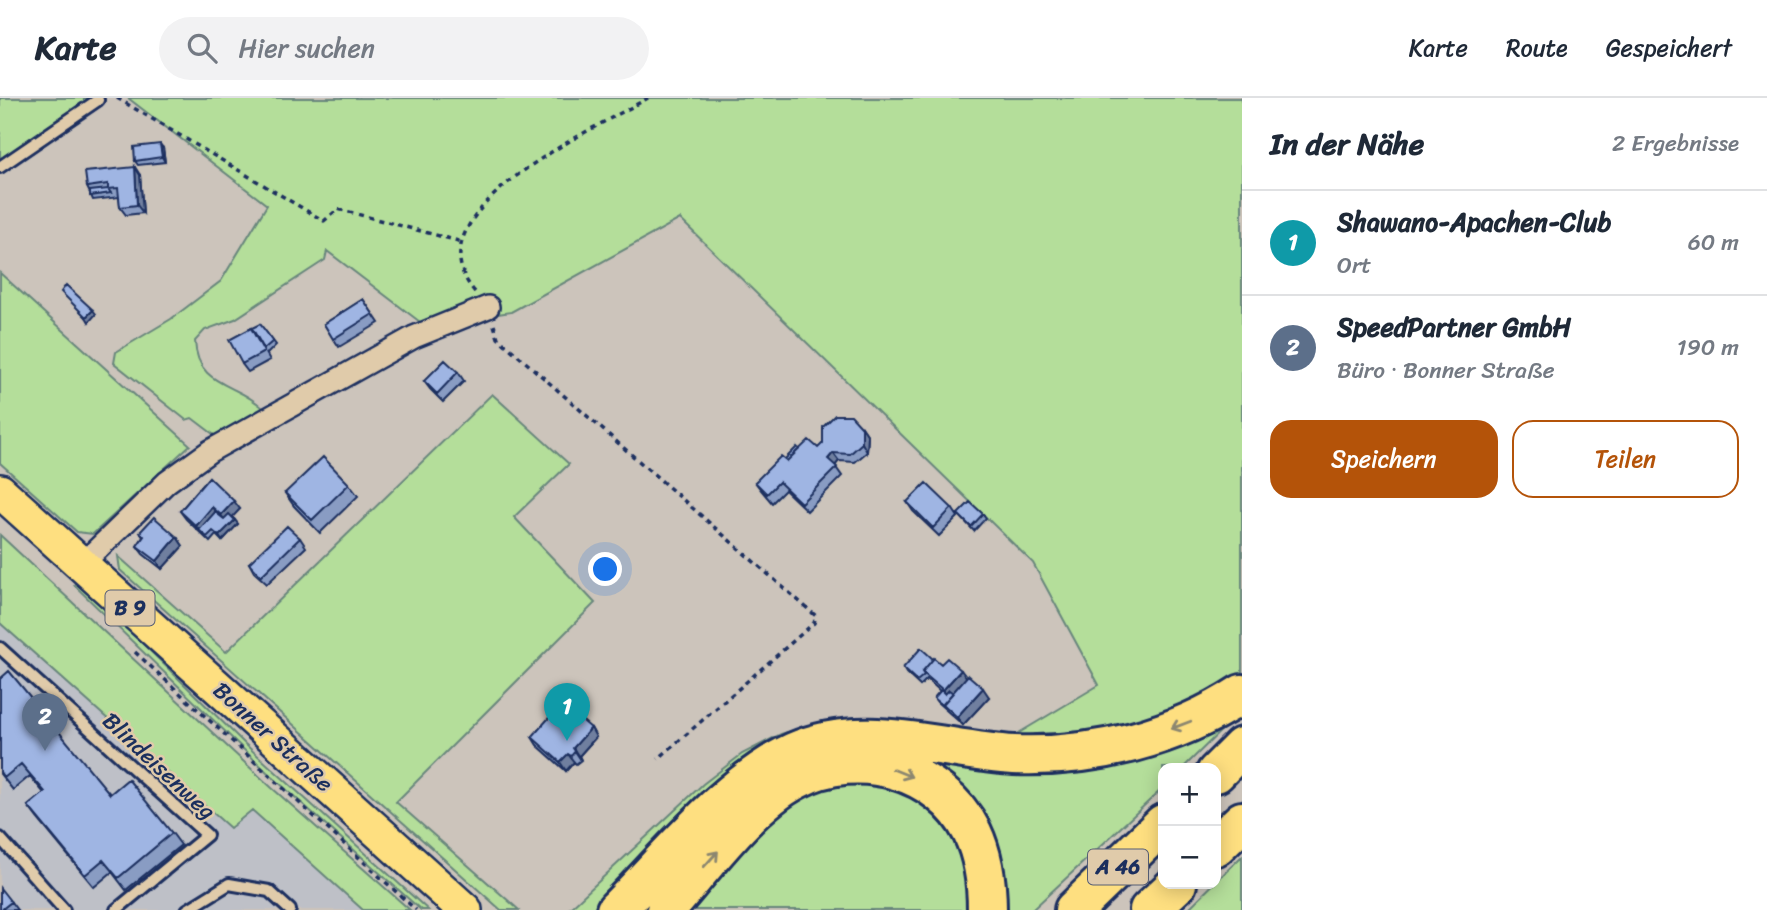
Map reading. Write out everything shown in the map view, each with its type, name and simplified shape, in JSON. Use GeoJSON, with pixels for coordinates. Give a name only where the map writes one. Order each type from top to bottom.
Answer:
{"type":"FeatureCollection","features":[{"type":"Feature","properties":{"kind":"highway"},"geometry":{"type":"LineString","coordinates":[[616,910],[723,803],[764,769],[794,752],[823,743],[854,738],[885,739],[1013,755],[1096,751],[1140,741],[1189,723],[1242,694]]}},
{"type":"Feature","properties":{"kind":"highway"},"geometry":{"type":"LineString","coordinates":[[1221,768],[1242,747]]}},
{"type":"Feature","properties":{"kind":"highway"},"geometry":{"type":"LineString","coordinates":[[666,910],[771,796],[796,779],[822,768],[855,763],[883,766],[907,773],[954,807],[971,831],[982,858],[987,910]]}},
{"type":"Feature","properties":{"kind":"highway"},"geometry":{"type":"LineString","coordinates":[[1221,841],[1242,821]]}},
{"type":"Feature","properties":{"kind":"highway","name":"A 46"},"geometry":{"type":"LineString","coordinates":[[1074,910],[1161,826]]}},
{"type":"Feature","properties":{"kind":"highway","name":"A 46"},"geometry":{"type":"LineString","coordinates":[[1149,910],[1172,889]]}},
{"type":"Feature","properties":{"kind":"main road","name":"Bonner Straße"},"geometry":{"type":"LineString","coordinates":[[0,491],[465,910]]}},
{"type":"Feature","properties":{"kind":"street"},"geometry":{"type":"LineString","coordinates":[[82,564],[167,482],[210,451],[414,337],[488,307]]}},
{"type":"Feature","properties":{"kind":"lane"},"geometry":{"type":"LineString","coordinates":[[0,167],[98,100]]}},
{"type":"Feature","properties":{"kind":"lane","name":"Blindeisenweg"},"geometry":{"type":"LineString","coordinates":[[0,648],[207,835],[116,910]]}},
{"type":"Feature","properties":{"kind":"lane"},"geometry":{"type":"LineString","coordinates":[[0,838],[64,910]]}},
{"type":"Feature","properties":{"kind":"lane"},"geometry":{"type":"LineString","coordinates":[[187,910],[229,884],[269,891],[290,910]]}},
{"type":"Feature","properties":{"kind":"path"},"geometry":{"type":"LineString","coordinates":[[117,98],[126,100],[324,220],[338,209],[462,242]]}},
{"type":"Feature","properties":{"kind":"path"},"geometry":{"type":"LineString","coordinates":[[126,100],[132,98]]}},
{"type":"Feature","properties":{"kind":"path"},"geometry":{"type":"LineString","coordinates":[[648,98],[498,188],[477,212],[462,242],[459,266],[470,286],[488,307],[498,338],[816,617],[814,622],[657,759]]}},
{"type":"Feature","properties":{"kind":"path"},"geometry":{"type":"LineString","coordinates":[[133,649],[416,910]]}},
{"type":"Feature","properties":{"kind":"shaded area"},"geometry":{"type":"Polygon","coordinates":[[[0,623],[230,828],[252,810],[363,910],[0,910],[0,623]]]}},
{"type":"Feature","properties":{"kind":"green space"},"geometry":{"type":"Polygon","coordinates":[[[0,98],[95,98],[0,164],[0,98]]]}},
{"type":"Feature","properties":{"kind":"green space"},"geometry":{"type":"Polygon","coordinates":[[[128,98],[1242,98],[1242,684],[1093,740],[936,735],[640,864],[593,910],[568,910],[703,784],[742,754],[781,734],[826,721],[884,719],[1012,737],[1099,685],[1033,563],[680,219],[511,312],[424,325],[327,251],[325,260],[235,319],[205,330],[195,341],[197,356],[211,376],[264,409],[217,437],[192,418],[186,420],[114,363],[116,352],[171,319],[221,281],[267,205],[128,98]]]}},
{"type":"Feature","properties":{"kind":"green space"},"geometry":{"type":"Polygon","coordinates":[[[0,273],[190,445],[93,534],[77,532],[0,463],[0,273]]]}},
{"type":"Feature","properties":{"kind":"green space"},"geometry":{"type":"Polygon","coordinates":[[[492,394],[569,464],[514,517],[595,603],[396,802],[519,910],[501,910],[120,570],[118,556],[226,652],[492,394]]]}},
{"type":"Feature","properties":{"kind":"green space"},"geometry":{"type":"Polygon","coordinates":[[[0,535],[272,788],[410,910],[363,910],[252,810],[230,828],[0,623],[0,535]]]}},
{"type":"Feature","properties":{"kind":"green space"},"geometry":{"type":"Polygon","coordinates":[[[78,580],[245,744],[428,910],[421,910],[267,772],[74,585],[78,580]]]}},
{"type":"Feature","properties":{"kind":"green space"},"geometry":{"type":"Polygon","coordinates":[[[1242,706],[1242,710],[1188,763],[1158,763],[1158,793],[1032,910],[997,910],[994,871],[982,836],[962,806],[936,782],[904,765],[869,757],[832,760],[795,773],[778,784],[722,836],[655,910],[644,910],[755,794],[802,761],[852,748],[878,748],[1008,763],[1070,762],[1129,752],[1186,733],[1242,706]]]}},
{"type":"Feature","properties":{"kind":"green space"},"geometry":{"type":"Polygon","coordinates":[[[826,782],[896,785],[957,827],[978,910],[680,910],[758,826],[826,782]]]}},
{"type":"Feature","properties":{"kind":"green space"},"geometry":{"type":"Polygon","coordinates":[[[1242,856],[1242,910],[1187,910],[1208,889],[1221,889],[1221,877],[1242,856]]]}},
{"type":"Feature","properties":{"kind":"building"},"geometry":{"type":"Polygon","coordinates":[[[160,144],[162,157],[135,161],[134,147],[160,144]]]}},
{"type":"Feature","properties":{"kind":"building"},"geometry":{"type":"Polygon","coordinates":[[[135,167],[137,205],[120,207],[118,188],[108,189],[108,184],[87,187],[85,172],[135,167]]]}},
{"type":"Feature","properties":{"kind":"building"},"geometry":{"type":"Polygon","coordinates":[[[108,189],[111,193],[90,196],[90,191],[108,189]]]}},
{"type":"Feature","properties":{"kind":"building"},"geometry":{"type":"Polygon","coordinates":[[[66,285],[93,310],[86,317],[61,292],[66,285]]]}},
{"type":"Feature","properties":{"kind":"building"},"geometry":{"type":"Polygon","coordinates":[[[363,299],[373,314],[333,339],[324,324],[363,299]]]}},
{"type":"Feature","properties":{"kind":"building"},"geometry":{"type":"Polygon","coordinates":[[[260,324],[273,341],[264,349],[252,328],[260,324]]]}},
{"type":"Feature","properties":{"kind":"building"},"geometry":{"type":"Polygon","coordinates":[[[251,328],[264,352],[242,364],[229,340],[251,328]]]}},
{"type":"Feature","properties":{"kind":"building"},"geometry":{"type":"Polygon","coordinates":[[[445,360],[458,372],[437,394],[424,381],[445,360]]]}},
{"type":"Feature","properties":{"kind":"building"},"geometry":{"type":"Polygon","coordinates":[[[835,415],[851,415],[862,427],[862,443],[850,454],[833,453],[828,459],[837,467],[801,503],[779,482],[767,494],[755,482],[781,456],[787,461],[809,440],[818,448],[823,443],[823,427],[835,415]]]}},
{"type":"Feature","properties":{"kind":"building"},"geometry":{"type":"Polygon","coordinates":[[[797,447],[799,449],[787,461],[785,459],[797,447]]]}},
{"type":"Feature","properties":{"kind":"building"},"geometry":{"type":"Polygon","coordinates":[[[323,457],[349,484],[312,520],[285,493],[323,457]]]}},
{"type":"Feature","properties":{"kind":"building"},"geometry":{"type":"Polygon","coordinates":[[[209,477],[234,501],[221,515],[212,507],[196,526],[180,511],[209,477]]]}},
{"type":"Feature","properties":{"kind":"building"},"geometry":{"type":"Polygon","coordinates":[[[926,483],[952,508],[933,528],[907,502],[926,483]]]}},
{"type":"Feature","properties":{"kind":"building"},"geometry":{"type":"Polygon","coordinates":[[[970,502],[983,514],[971,527],[958,514],[970,502]]]}},
{"type":"Feature","properties":{"kind":"building"},"geometry":{"type":"Polygon","coordinates":[[[215,512],[224,519],[229,514],[235,520],[219,536],[213,531],[207,537],[199,530],[215,512]]]}},
{"type":"Feature","properties":{"kind":"building"},"geometry":{"type":"Polygon","coordinates":[[[154,517],[177,537],[157,561],[137,546],[144,536],[140,532],[154,517]]]}},
{"type":"Feature","properties":{"kind":"building"},"geometry":{"type":"Polygon","coordinates":[[[287,526],[300,538],[261,576],[249,563],[287,526]]]}},
{"type":"Feature","properties":{"kind":"building"},"geometry":{"type":"Polygon","coordinates":[[[921,648],[933,659],[922,672],[924,675],[917,681],[903,668],[921,648]]]}},
{"type":"Feature","properties":{"kind":"building"},"geometry":{"type":"Polygon","coordinates":[[[934,658],[941,664],[947,658],[961,670],[943,690],[922,672],[934,658]]]}},
{"type":"Feature","properties":{"kind":"building"},"geometry":{"type":"Polygon","coordinates":[[[9,671],[110,794],[128,779],[172,833],[118,878],[103,860],[85,875],[28,806],[45,792],[21,764],[4,778],[0,772],[0,679],[9,671]]]}},
{"type":"Feature","properties":{"kind":"building"},"geometry":{"type":"Polygon","coordinates":[[[968,675],[983,688],[957,717],[943,704],[968,675]]]}},
{"type":"Feature","properties":{"kind":"building"},"geometry":{"type":"Polygon","coordinates":[[[941,690],[945,694],[949,690],[953,693],[943,704],[946,708],[934,698],[941,690]]]}},
{"type":"Feature","properties":{"kind":"building"},"geometry":{"type":"Polygon","coordinates":[[[562,703],[591,728],[573,748],[575,751],[571,756],[568,754],[560,762],[532,737],[562,703]]]}},
{"type":"Feature","properties":{"kind":"building"},"geometry":{"type":"Polygon","coordinates":[[[0,888],[11,902],[1,910],[0,910],[0,888]]]}},
{"type":"Feature","properties":{"kind":"place","name":"Shawano-Apachen-Club"},"geometry":{"type":"Point","coordinates":[567,741]}},
{"type":"Feature","properties":{"kind":"place","name":"SpeedPartner GmbH"},"geometry":{"type":"Point","coordinates":[45,751]}}]}
